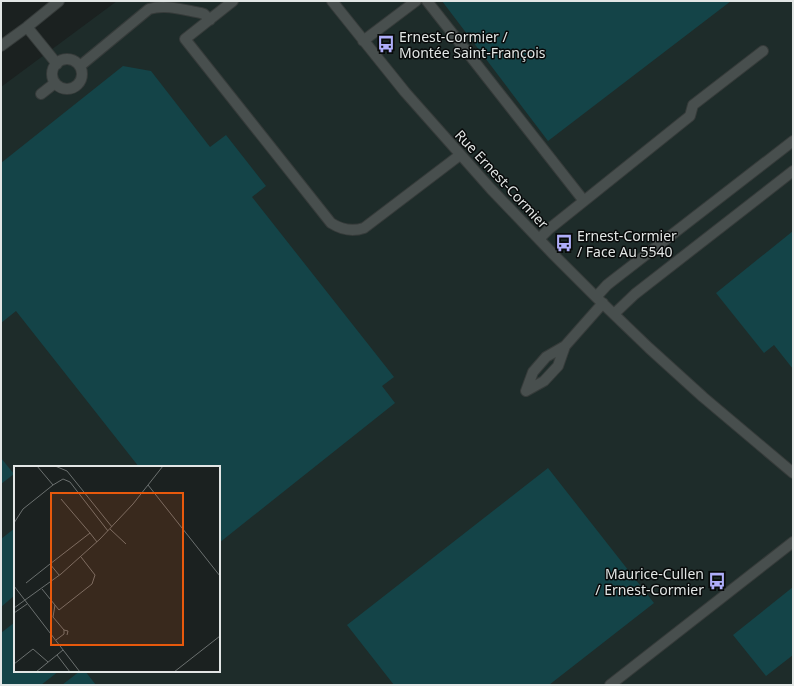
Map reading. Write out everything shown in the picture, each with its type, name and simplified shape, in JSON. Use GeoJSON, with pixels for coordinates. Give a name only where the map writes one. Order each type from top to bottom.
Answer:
{"type":"FeatureCollection","features":[{"type":"Feature","properties":{"kind":"street"},"geometry":{"type":"LineString","coordinates":[[1,46],[60,1]]}},
{"type":"Feature","properties":{"kind":"street"},"geometry":{"type":"LineString","coordinates":[[233,1],[185,39],[331,223],[346,230],[357,231],[364,228],[460,155]]}},
{"type":"Feature","properties":{"kind":"street","name":"Rue Ernest-Cormier"},"geometry":{"type":"LineString","coordinates":[[332,1],[405,92],[490,189],[599,300],[645,344],[703,397],[793,473]]}},
{"type":"Feature","properties":{"kind":"street"},"geometry":{"type":"LineString","coordinates":[[364,41],[416,1]]}},
{"type":"Feature","properties":{"kind":"street"},"geometry":{"type":"LineString","coordinates":[[427,1],[584,201]]}},
{"type":"Feature","properties":{"kind":"street"},"geometry":{"type":"LineString","coordinates":[[80,66],[149,9],[164,6],[201,12],[210,20]]}},
{"type":"Feature","properties":{"kind":"street"},"geometry":{"type":"LineString","coordinates":[[27,27],[57,64]]}},
{"type":"Feature","properties":{"kind":"street"},"geometry":{"type":"LineString","coordinates":[[539,239],[549,229],[690,116],[693,105],[763,51]]}},
{"type":"Feature","properties":{"kind":"street"},"geometry":{"type":"LineString","coordinates":[[60,61],[75,61],[80,66],[82,78],[77,86],[63,89],[55,83],[53,78],[54,68],[60,61]]}},
{"type":"Feature","properties":{"kind":"street"},"geometry":{"type":"LineString","coordinates":[[42,94],[55,83]]}},
{"type":"Feature","properties":{"kind":"street"},"geometry":{"type":"LineString","coordinates":[[565,346],[599,300],[607,285],[793,141]]}},
{"type":"Feature","properties":{"kind":"street"},"geometry":{"type":"LineString","coordinates":[[614,314],[635,294],[793,171]]}},
{"type":"Feature","properties":{"kind":"street"},"geometry":{"type":"LineString","coordinates":[[610,685],[793,542]]}},
{"type":"Feature","properties":{"kind":"shaded area"},"geometry":{"type":"Polygon","coordinates":[[[117,1],[793,1],[793,685],[1,685],[1,87],[117,1]]]}},
{"type":"Feature","properties":{"kind":"building"},"geometry":{"type":"Polygon","coordinates":[[[442,1],[731,1],[548,141],[442,1]]]}},
{"type":"Feature","properties":{"kind":"building"},"geometry":{"type":"Polygon","coordinates":[[[123,66],[151,71],[210,147],[226,135],[266,186],[252,197],[394,377],[382,386],[395,403],[220,542],[220,466],[138,466],[16,311],[1,323],[1,163],[123,66]]]}},
{"type":"Feature","properties":{"kind":"building"},"geometry":{"type":"Polygon","coordinates":[[[793,231],[793,369],[774,345],[764,353],[716,293],[793,231]]]}},
{"type":"Feature","properties":{"kind":"building"},"geometry":{"type":"Polygon","coordinates":[[[1,458],[14,474],[1,484],[1,458]]]}},
{"type":"Feature","properties":{"kind":"building"},"geometry":{"type":"Polygon","coordinates":[[[548,468],[654,603],[549,685],[394,685],[347,625],[548,468]]]}},
{"type":"Feature","properties":{"kind":"building"},"geometry":{"type":"Polygon","coordinates":[[[14,529],[14,596],[1,607],[1,539],[14,529]]]}},
{"type":"Feature","properties":{"kind":"building"},"geometry":{"type":"Polygon","coordinates":[[[793,587],[793,655],[766,676],[733,635],[793,587]]]}},
{"type":"Feature","properties":{"kind":"building"},"geometry":{"type":"Polygon","coordinates":[[[14,623],[14,672],[58,672],[41,685],[1,685],[1,633],[14,623]]]}},
{"type":"Feature","properties":{"kind":"building"},"geometry":{"type":"Polygon","coordinates":[[[79,672],[86,672],[96,685],[62,685],[79,672]]]}},
{"type":"Feature","properties":{"kind":"place","name":"Ernest-Cormier / Montée Saint-François"},"geometry":{"type":"Point","coordinates":[386,44]}},
{"type":"Feature","properties":{"kind":"place","name":"Ernest-Cormier / Face Au 5540"},"geometry":{"type":"Point","coordinates":[564,243]}},
{"type":"Feature","properties":{"kind":"place","name":"Maurice-Cullen / Ernest-Cormier"},"geometry":{"type":"Point","coordinates":[717,581]}}]}
